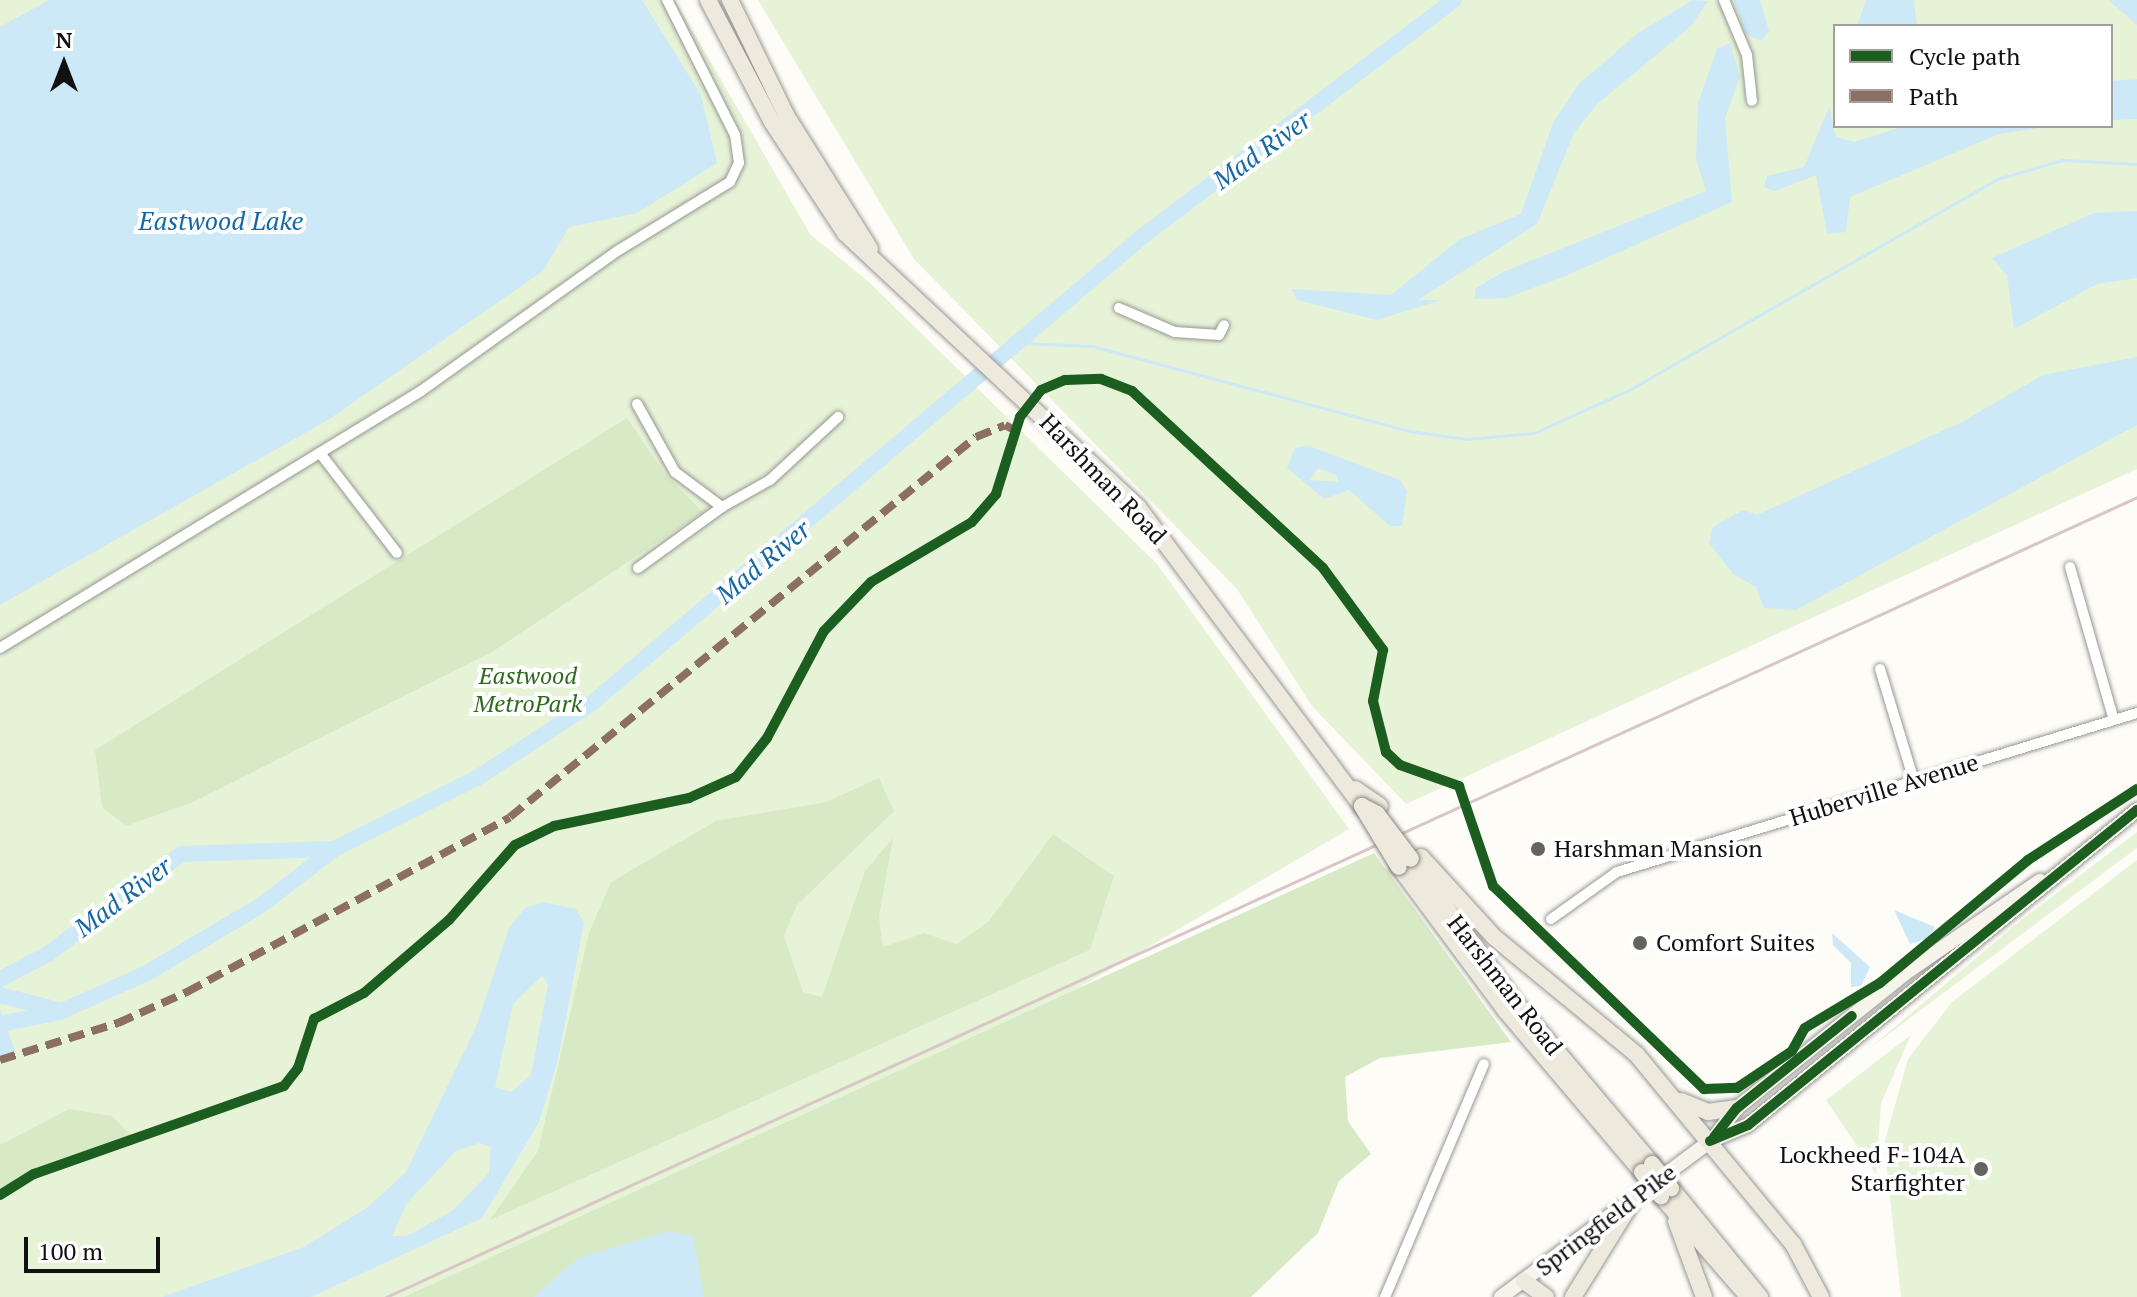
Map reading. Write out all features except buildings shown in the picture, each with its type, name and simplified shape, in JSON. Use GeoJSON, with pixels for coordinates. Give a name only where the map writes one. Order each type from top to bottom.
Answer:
{"type":"FeatureCollection","features":[{"type":"Feature","properties":{"kind":"main road","name":"Harshman Road"},"geometry":{"type":"LineString","coordinates":[[708,0],[805,178],[845,233],[873,254],[948,329],[1138,507],[1342,780],[1410,861],[1506,1011],[1647,1168],[1667,1196]]}},
{"type":"Feature","properties":{"kind":"main road","name":"Harshman Road"},"geometry":{"type":"LineString","coordinates":[[730,0],[792,126],[873,254]]}},
{"type":"Feature","properties":{"kind":"main road"},"geometry":{"type":"LineString","coordinates":[[1342,780],[1380,806],[1410,861],[1614,1034],[1677,1099],[1793,1244],[1821,1297]]}},
{"type":"Feature","properties":{"kind":"main road","name":"Springfield Pike"},"geometry":{"type":"LineString","coordinates":[[1710,1141],[1748,1125],[2137,810]]}},
{"type":"Feature","properties":{"kind":"main road","name":"Springfield Pike"},"geometry":{"type":"LineString","coordinates":[[1501,1297],[1527,1289],[1634,1199],[1710,1141],[1737,1108],[1904,974],[2061,869]]}},
{"type":"Feature","properties":{"kind":"main road"},"geometry":{"type":"LineString","coordinates":[[1677,1099],[1708,1112],[1737,1108]]}},
{"type":"Feature","properties":{"kind":"main road"},"geometry":{"type":"LineString","coordinates":[[1667,1196],[1704,1297]]}},
{"type":"Feature","properties":{"kind":"main road"},"geometry":{"type":"LineString","coordinates":[[1667,1196],[1749,1297]]}},
{"type":"Feature","properties":{"kind":"main road"},"geometry":{"type":"LineString","coordinates":[[1667,1196],[1760,1297]]}},
{"type":"Feature","properties":{"kind":"main road"},"geometry":{"type":"LineString","coordinates":[[1573,1297],[1634,1199]]}},
{"type":"Feature","properties":{"kind":"main road"},"geometry":{"type":"LineString","coordinates":[[1527,1289],[1546,1297]]}},
{"type":"Feature","properties":{"kind":"street"},"geometry":{"type":"LineString","coordinates":[[0,648],[320,453],[734,177],[735,135],[667,0]]}},
{"type":"Feature","properties":{"kind":"street"},"geometry":{"type":"LineString","coordinates":[[1724,0],[1746,49],[1752,101]]}},
{"type":"Feature","properties":{"kind":"street"},"geometry":{"type":"LineString","coordinates":[[1119,308],[1175,332],[1219,335],[1224,325]]}},
{"type":"Feature","properties":{"kind":"street"},"geometry":{"type":"LineString","coordinates":[[637,404],[675,472],[722,507]]}},
{"type":"Feature","properties":{"kind":"street"},"geometry":{"type":"LineString","coordinates":[[638,568],[722,507],[770,480],[838,417]]}},
{"type":"Feature","properties":{"kind":"street"},"geometry":{"type":"LineString","coordinates":[[320,453],[397,553]]}},
{"type":"Feature","properties":{"kind":"street"},"geometry":{"type":"LineString","coordinates":[[2070,567],[2114,720]]}},
{"type":"Feature","properties":{"kind":"street"},"geometry":{"type":"LineString","coordinates":[[1880,669],[1914,781]]}},
{"type":"Feature","properties":{"kind":"street","name":"Huberville Avenue"},"geometry":{"type":"LineString","coordinates":[[1551,919],[1605,876],[2137,713]]}},
{"type":"Feature","properties":{"kind":"street"},"geometry":{"type":"LineString","coordinates":[[1385,1297],[1484,1064]]}},
{"type":"Feature","properties":{"kind":"green space","name":"Eastwood MetroPark"},"geometry":{"type":"Polygon","coordinates":[[[0,0],[675,0],[810,234],[870,283],[1157,564],[1349,829],[803,1150],[462,1297],[0,1297],[0,0]]]}},
{"type":"Feature","properties":{"kind":"green space"},"geometry":{"type":"Polygon","coordinates":[[[758,0],[2137,0],[2137,469],[1406,804],[1312,706],[1237,589],[914,259],[758,0]]]}},
{"type":"Feature","properties":{"kind":"green space"},"geometry":{"type":"Polygon","coordinates":[[[627,418],[665,474],[703,512],[492,652],[193,802],[126,826],[102,807],[95,750],[627,418]]]}},
{"type":"Feature","properties":{"kind":"green space"},"geometry":{"type":"Polygon","coordinates":[[[879,778],[894,811],[797,905],[784,936],[803,992],[822,997],[865,871],[893,838],[879,917],[883,947],[924,933],[957,944],[989,921],[1053,834],[1114,876],[1090,950],[490,1220],[538,1151],[589,933],[611,882],[716,821],[826,802],[879,778]]]}},
{"type":"Feature","properties":{"kind":"green space"},"geometry":{"type":"Polygon","coordinates":[[[2137,832],[2137,848],[1870,1048],[2020,921],[2137,832]]]}},
{"type":"Feature","properties":{"kind":"green space"},"geometry":{"type":"Polygon","coordinates":[[[1374,853],[1511,1042],[1380,1058],[1345,1077],[1348,1121],[1371,1154],[1339,1181],[1318,1233],[1251,1297],[404,1297],[1374,853]]]}},
{"type":"Feature","properties":{"kind":"green space"},"geometry":{"type":"Polygon","coordinates":[[[2137,860],[2137,1297],[1901,1297],[1884,1144],[1908,1059],[1952,1002],[2137,860]]]}},
{"type":"Feature","properties":{"kind":"green space"},"geometry":{"type":"Polygon","coordinates":[[[1911,1035],[1881,1103],[1876,1174],[1826,1100],[1911,1035]]]}},
{"type":"Feature","properties":{"kind":"green space"},"geometry":{"type":"Polygon","coordinates":[[[69,1109],[112,1116],[131,1135],[39,1167],[0,1193],[0,1145],[69,1109]]]}},
{"type":"Feature","properties":{"kind":"water","name":"Eastwood Lake"},"geometry":{"type":"Polygon","coordinates":[[[49,0],[642,0],[701,95],[717,163],[637,213],[569,227],[543,271],[328,420],[0,605],[0,27],[49,0]]]}},
{"type":"Feature","properties":{"kind":"water"},"geometry":{"type":"Polygon","coordinates":[[[1693,0],[1708,1],[1691,26],[1597,104],[1574,133],[1537,224],[1418,300],[1441,300],[1377,320],[1297,300],[1292,289],[1391,295],[1460,239],[1521,214],[1553,123],[1579,84],[1638,33],[1693,0]]]}},
{"type":"Feature","properties":{"kind":"water"},"geometry":{"type":"Polygon","coordinates":[[[1734,0],[1760,0],[1769,31],[1761,41],[1746,34],[1734,0]]]}},
{"type":"Feature","properties":{"kind":"water"},"geometry":{"type":"Polygon","coordinates":[[[1866,0],[1914,0],[1917,24],[1858,24],[1866,0]]]}},
{"type":"Feature","properties":{"kind":"water"},"geometry":{"type":"Polygon","coordinates":[[[2108,0],[2137,0],[2137,25],[2108,0]]]}},
{"type":"Feature","properties":{"kind":"water"},"geometry":{"type":"Polygon","coordinates":[[[1730,43],[1740,77],[1725,118],[1732,202],[1563,277],[1506,298],[1475,299],[1475,289],[1503,272],[1706,191],[1696,159],[1698,103],[1717,49],[1730,43]]]}},
{"type":"Feature","properties":{"kind":"water"},"geometry":{"type":"Polygon","coordinates":[[[2137,79],[2137,119],[2113,120],[2113,81],[2137,79]]]}},
{"type":"Feature","properties":{"kind":"water"},"geometry":{"type":"Polygon","coordinates":[[[1829,107],[1836,137],[1854,142],[1899,128],[2039,128],[1999,134],[1850,197],[1846,232],[1827,234],[1816,175],[1775,191],[1764,187],[1767,176],[1804,167],[1829,107]]]}},
{"type":"Feature","properties":{"kind":"water"},"geometry":{"type":"Polygon","coordinates":[[[2137,211],[2137,278],[2097,284],[2014,329],[2007,275],[1992,258],[2094,213],[2137,211]]]}},
{"type":"Feature","properties":{"kind":"water"},"geometry":{"type":"Polygon","coordinates":[[[2137,357],[2137,425],[1796,610],[1764,608],[1756,587],[1733,574],[1709,543],[1713,527],[1743,510],[1757,515],[1962,422],[2043,375],[2137,357]]]}},
{"type":"Feature","properties":{"kind":"water"},"geometry":{"type":"Polygon","coordinates":[[[1309,446],[1400,480],[1407,491],[1402,526],[1390,526],[1349,490],[1324,499],[1287,468],[1295,448],[1309,446]],[[1318,468],[1310,480],[1338,482],[1336,475],[1318,468]]]}},
{"type":"Feature","properties":{"kind":"water"},"geometry":{"type":"Polygon","coordinates":[[[543,902],[576,909],[584,922],[558,1060],[539,1122],[482,1218],[311,1297],[162,1297],[304,1247],[368,1207],[406,1172],[476,1027],[509,928],[525,908],[543,902]],[[542,976],[513,1004],[495,1087],[511,1092],[531,1075],[548,984],[542,976]],[[479,1143],[456,1151],[407,1203],[392,1236],[407,1236],[452,1211],[489,1173],[491,1147],[479,1143]]]}},
{"type":"Feature","properties":{"kind":"water"},"geometry":{"type":"Polygon","coordinates":[[[1894,910],[1935,927],[1929,938],[1910,944],[1894,910]]]}},
{"type":"Feature","properties":{"kind":"water"},"geometry":{"type":"Polygon","coordinates":[[[1832,933],[1870,967],[1861,986],[1851,987],[1851,963],[1833,945],[1832,933]]]}},
{"type":"Feature","properties":{"kind":"water"},"geometry":{"type":"Polygon","coordinates":[[[0,1009],[15,1051],[0,1056],[0,1009]]]}},
{"type":"Feature","properties":{"kind":"water"},"geometry":{"type":"Polygon","coordinates":[[[669,1231],[693,1236],[704,1297],[534,1297],[578,1258],[669,1231]]]}},
{"type":"Feature","properties":{"kind":"waterway","name":"Mad River"},"geometry":{"type":"LineString","coordinates":[[0,979],[48,954],[181,854],[334,849],[477,778],[592,703],[1143,236],[1454,0]]}},
{"type":"Feature","properties":{"kind":"waterway"},"geometry":{"type":"LineString","coordinates":[[1019,343],[1092,346],[1409,431],[1466,439],[1534,433],[1629,390],[1997,179],[2063,160],[2137,164]]}},
{"type":"Feature","properties":{"kind":"waterway"},"geometry":{"type":"LineString","coordinates":[[0,995],[62,1011],[147,973],[260,906],[333,850]]}},
{"type":"Feature","properties":{"kind":"waterway","name":"Mad River"},"geometry":{"type":"LineString","coordinates":[[0,1024],[60,1012]]}},
{"type":"Feature","properties":{"kind":"railway"},"geometry":{"type":"LineString","coordinates":[[386,1297],[2137,497]]}},
{"type":"Feature","properties":{"kind":"marked path"},"geometry":{"type":"LineString","coordinates":[[0,1060],[118,1023],[187,992],[510,817],[976,437],[1005,425],[1016,431]]}},
{"type":"Feature","properties":{"kind":"cycle path"},"geometry":{"type":"LineString","coordinates":[[0,1195],[34,1174],[284,1086],[298,1068],[314,1019],[364,993],[449,920],[515,845],[554,826],[689,798],[736,777],[767,738],[824,631],[871,582],[972,522],[996,494],[1020,417],[1041,390],[1065,380],[1101,379],[1132,391],[1323,568],[1383,650],[1373,701],[1386,752],[1400,765],[1459,786],[1493,886],[1704,1089],[1737,1088],[1792,1051],[1805,1028],[1880,983],[2028,860],[2137,789]]}},
{"type":"Feature","properties":{"kind":"cycle path"},"geometry":{"type":"LineString","coordinates":[[1710,1141],[1748,1125],[2137,810]]}},
{"type":"Feature","properties":{"kind":"cycle path"},"geometry":{"type":"LineString","coordinates":[[1714,1137],[1737,1108],[1852,1016]]}},
{"type":"Feature","properties":{"kind":"place","name":"Harshman Mansion"},"geometry":{"type":"Point","coordinates":[1538,849]}},
{"type":"Feature","properties":{"kind":"place","name":"Comfort Suites"},"geometry":{"type":"Point","coordinates":[1640,943]}},
{"type":"Feature","properties":{"kind":"place","name":"Lockheed F-104A Starfighter"},"geometry":{"type":"Point","coordinates":[1981,1169]}}]}
